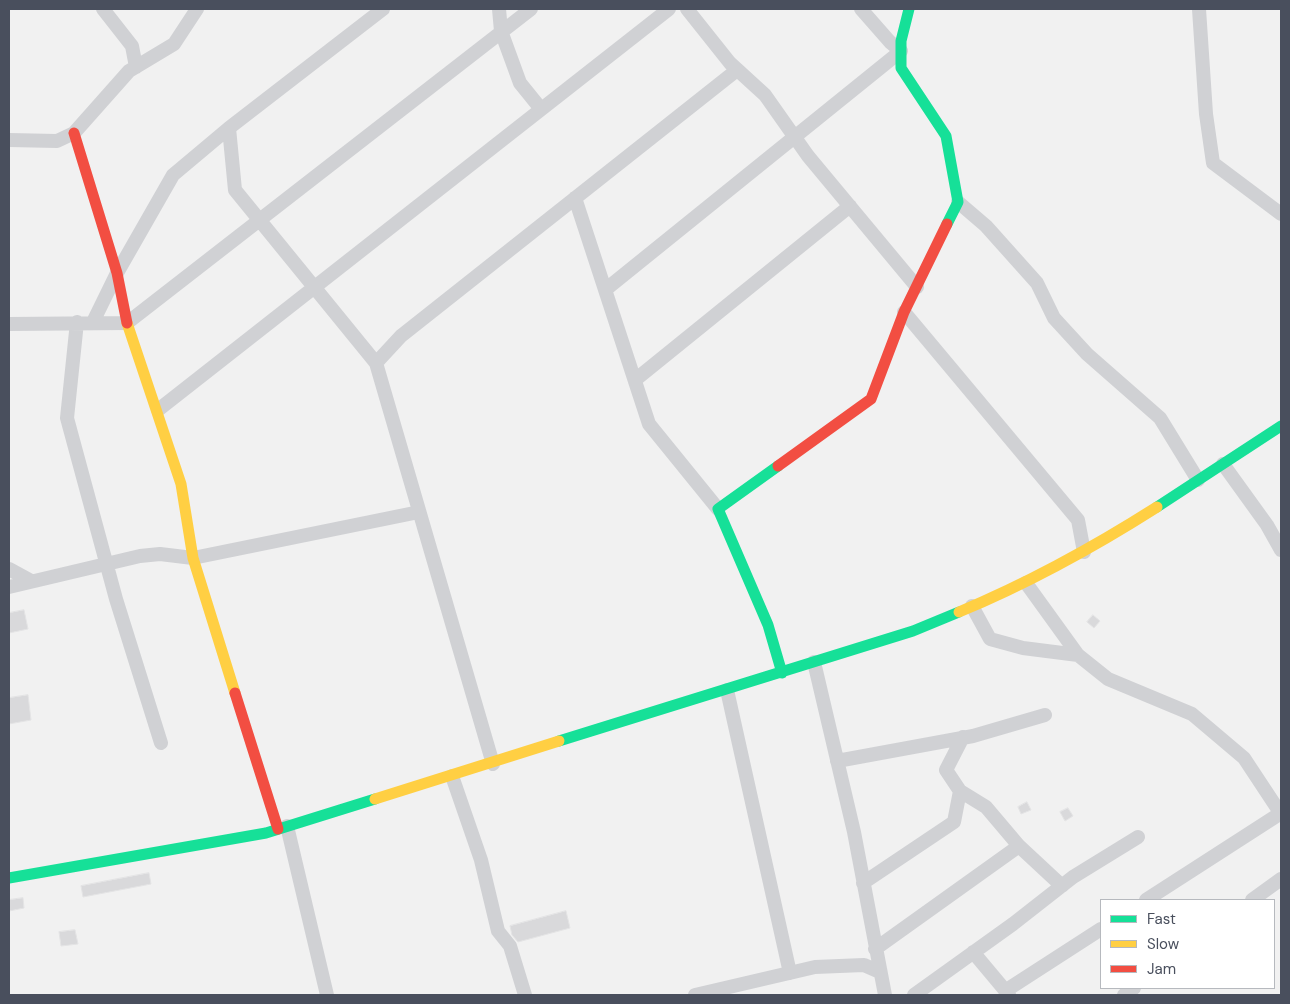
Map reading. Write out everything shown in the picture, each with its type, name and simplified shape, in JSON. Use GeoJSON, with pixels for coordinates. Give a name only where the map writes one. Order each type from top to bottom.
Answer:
{"type":"FeatureCollection","features":[{"type":"Feature","properties":{"kind":"street"},"geometry":{"type":"LineString","coordinates":[[103,9],[132,46],[136,67]]}},
{"type":"Feature","properties":{"kind":"street"},"geometry":{"type":"LineString","coordinates":[[9,140],[56,140],[74,133],[129,71],[174,44],[197,9]]}},
{"type":"Feature","properties":{"kind":"street"},"geometry":{"type":"LineString","coordinates":[[93,322],[117,273],[173,175],[229,128],[383,9]]}},
{"type":"Feature","properties":{"kind":"street"},"geometry":{"type":"LineString","coordinates":[[499,9],[501,31],[520,82],[541,110]]}},
{"type":"Feature","properties":{"kind":"street"},"geometry":{"type":"LineString","coordinates":[[9,324],[127,323],[531,9]]}},
{"type":"Feature","properties":{"kind":"street"},"geometry":{"type":"LineString","coordinates":[[158,410],[669,9]]}},
{"type":"Feature","properties":{"kind":"street"},"geometry":{"type":"LineString","coordinates":[[687,9],[737,70],[765,95],[795,138],[917,287]]}},
{"type":"Feature","properties":{"kind":"street"},"geometry":{"type":"LineString","coordinates":[[861,9],[890,42],[901,51]]}},
{"type":"Feature","properties":{"kind":"street"},"geometry":{"type":"LineString","coordinates":[[718,509],[870,400],[904,312],[958,202],[946,136],[901,68],[901,41],[909,9]]}},
{"type":"Feature","properties":{"kind":"street"},"geometry":{"type":"LineString","coordinates":[[1199,9],[1206,114],[1213,163],[1281,214]]}},
{"type":"Feature","properties":{"kind":"street"},"geometry":{"type":"LineString","coordinates":[[606,290],[901,51]]}},
{"type":"Feature","properties":{"kind":"street"},"geometry":{"type":"LineString","coordinates":[[376,364],[402,336],[737,70]]}},
{"type":"Feature","properties":{"kind":"street"},"geometry":{"type":"LineString","coordinates":[[229,128],[235,190],[376,364],[493,764]]}},
{"type":"Feature","properties":{"kind":"street"},"geometry":{"type":"LineString","coordinates":[[74,133],[117,273],[127,323],[182,484],[193,558],[283,828],[327,995]]}},
{"type":"Feature","properties":{"kind":"street"},"geometry":{"type":"LineString","coordinates":[[575,198],[649,424],[718,509],[768,625],[782,672]]}},
{"type":"Feature","properties":{"kind":"street"},"geometry":{"type":"LineString","coordinates":[[958,202],[986,226],[1037,284],[1054,318],[1087,354],[1160,418],[1198,480]]}},
{"type":"Feature","properties":{"kind":"street"},"geometry":{"type":"LineString","coordinates":[[635,380],[850,206]]}},
{"type":"Feature","properties":{"kind":"street"},"geometry":{"type":"LineString","coordinates":[[904,312],[1078,520],[1084,552]]}},
{"type":"Feature","properties":{"kind":"street"},"geometry":{"type":"LineString","coordinates":[[77,322],[67,418],[106,564],[161,742]]}},
{"type":"Feature","properties":{"kind":"street"},"geometry":{"type":"LineString","coordinates":[[10,874],[283,828],[493,764],[913,631],[1026,583],[1084,552],[1281,426]]}},
{"type":"Feature","properties":{"kind":"street"},"geometry":{"type":"LineString","coordinates":[[1223,464],[1267,525],[1281,550]]}},
{"type":"Feature","properties":{"kind":"street"},"geometry":{"type":"LineString","coordinates":[[9,587],[106,564],[160,554],[193,558],[419,512]]}},
{"type":"Feature","properties":{"kind":"street"},"geometry":{"type":"LineString","coordinates":[[9,569],[31,581]]}},
{"type":"Feature","properties":{"kind":"street"},"geometry":{"type":"LineString","coordinates":[[1026,583],[1078,655],[1108,679],[1192,714],[1244,758],[1281,813],[1148,899]]}},
{"type":"Feature","properties":{"kind":"street"},"geometry":{"type":"LineString","coordinates":[[972,606],[990,639],[1023,648],[1078,655]]}},
{"type":"Feature","properties":{"kind":"street"},"geometry":{"type":"LineString","coordinates":[[814,662],[837,760],[885,995]]}},
{"type":"Feature","properties":{"kind":"street"},"geometry":{"type":"LineString","coordinates":[[728,690],[790,973]]}},
{"type":"Feature","properties":{"kind":"street"},"geometry":{"type":"LineString","coordinates":[[837,760],[962,737],[1045,715]]}},
{"type":"Feature","properties":{"kind":"street"},"geometry":{"type":"LineString","coordinates":[[962,737],[946,770],[960,791],[986,807],[1019,846],[1062,886]]}},
{"type":"Feature","properties":{"kind":"street"},"geometry":{"type":"LineString","coordinates":[[452,776],[481,860],[498,931],[510,946],[525,995]]}},
{"type":"Feature","properties":{"kind":"street"},"geometry":{"type":"LineString","coordinates":[[863,883],[954,822],[960,791]]}},
{"type":"Feature","properties":{"kind":"street"},"geometry":{"type":"LineString","coordinates":[[914,995],[1062,886],[1138,837]]}},
{"type":"Feature","properties":{"kind":"street"},"geometry":{"type":"LineString","coordinates":[[875,949],[1019,846]]}},
{"type":"Feature","properties":{"kind":"street"},"geometry":{"type":"LineString","coordinates":[[1253,899],[1281,879]]}},
{"type":"Feature","properties":{"kind":"street"},"geometry":{"type":"LineString","coordinates":[[973,952],[1007,993],[1100,930]]}},
{"type":"Feature","properties":{"kind":"street"},"geometry":{"type":"LineString","coordinates":[[695,995],[815,967],[850,964],[864,965],[880,972]]}},
{"type":"Feature","properties":{"kind":"building"},"geometry":{"type":"Polygon","coordinates":[[[24,610],[28,629],[9,633],[9,613],[24,610]]]}},
{"type":"Feature","properties":{"kind":"building"},"geometry":{"type":"Polygon","coordinates":[[[1093,615],[1100,621],[1094,628],[1087,622],[1093,615]]]}},
{"type":"Feature","properties":{"kind":"building"},"geometry":{"type":"Polygon","coordinates":[[[28,695],[31,720],[9,724],[9,698],[28,695]]]}},
{"type":"Feature","properties":{"kind":"building"},"geometry":{"type":"Polygon","coordinates":[[[1027,802],[1031,810],[1021,814],[1018,807],[1027,802]]]}},
{"type":"Feature","properties":{"kind":"building"},"geometry":{"type":"Polygon","coordinates":[[[1068,808],[1073,816],[1065,821],[1060,812],[1068,808]]]}},
{"type":"Feature","properties":{"kind":"building"},"geometry":{"type":"Polygon","coordinates":[[[149,873],[151,884],[83,897],[81,886],[149,873]]]}},
{"type":"Feature","properties":{"kind":"building"},"geometry":{"type":"Polygon","coordinates":[[[23,898],[24,908],[9,911],[9,900],[23,898]]]}},
{"type":"Feature","properties":{"kind":"building"},"geometry":{"type":"Polygon","coordinates":[[[566,911],[570,928],[518,942],[512,935],[510,926],[566,911]]]}},
{"type":"Feature","properties":{"kind":"building"},"geometry":{"type":"Polygon","coordinates":[[[75,930],[78,944],[61,946],[59,932],[75,930]]]}},
{"type":"Feature","properties":{"kind":"traffic: fast"},"geometry":{"type":"LineString","coordinates":[[909,9],[901,41],[901,68],[946,136],[958,202],[947,224]]}},
{"type":"Feature","properties":{"kind":"traffic: fast"},"geometry":{"type":"LineString","coordinates":[[1157,507],[1281,426]]}},
{"type":"Feature","properties":{"kind":"traffic: fast"},"geometry":{"type":"LineString","coordinates":[[778,466],[718,509],[768,625],[782,673]]}},
{"type":"Feature","properties":{"kind":"traffic: fast"},"geometry":{"type":"LineString","coordinates":[[559,741],[913,631],[959,612]]}},
{"type":"Feature","properties":{"kind":"traffic: fast"},"geometry":{"type":"LineString","coordinates":[[9,878],[266,833],[375,799]]}},
{"type":"Feature","properties":{"kind":"traffic: slow"},"geometry":{"type":"LineString","coordinates":[[127,323],[181,484],[193,558],[235,693]]}},
{"type":"Feature","properties":{"kind":"traffic: slow"},"geometry":{"type":"LineString","coordinates":[[959,612],[1011,589],[1060,564],[1157,507]]}},
{"type":"Feature","properties":{"kind":"traffic: slow"},"geometry":{"type":"LineString","coordinates":[[375,799],[559,741]]}},
{"type":"Feature","properties":{"kind":"traffic: jam"},"geometry":{"type":"LineString","coordinates":[[74,133],[117,273],[127,323]]}},
{"type":"Feature","properties":{"kind":"traffic: jam"},"geometry":{"type":"LineString","coordinates":[[778,466],[871,399],[904,312],[947,224]]}},
{"type":"Feature","properties":{"kind":"traffic: jam"},"geometry":{"type":"LineString","coordinates":[[235,693],[278,829]]}}]}
